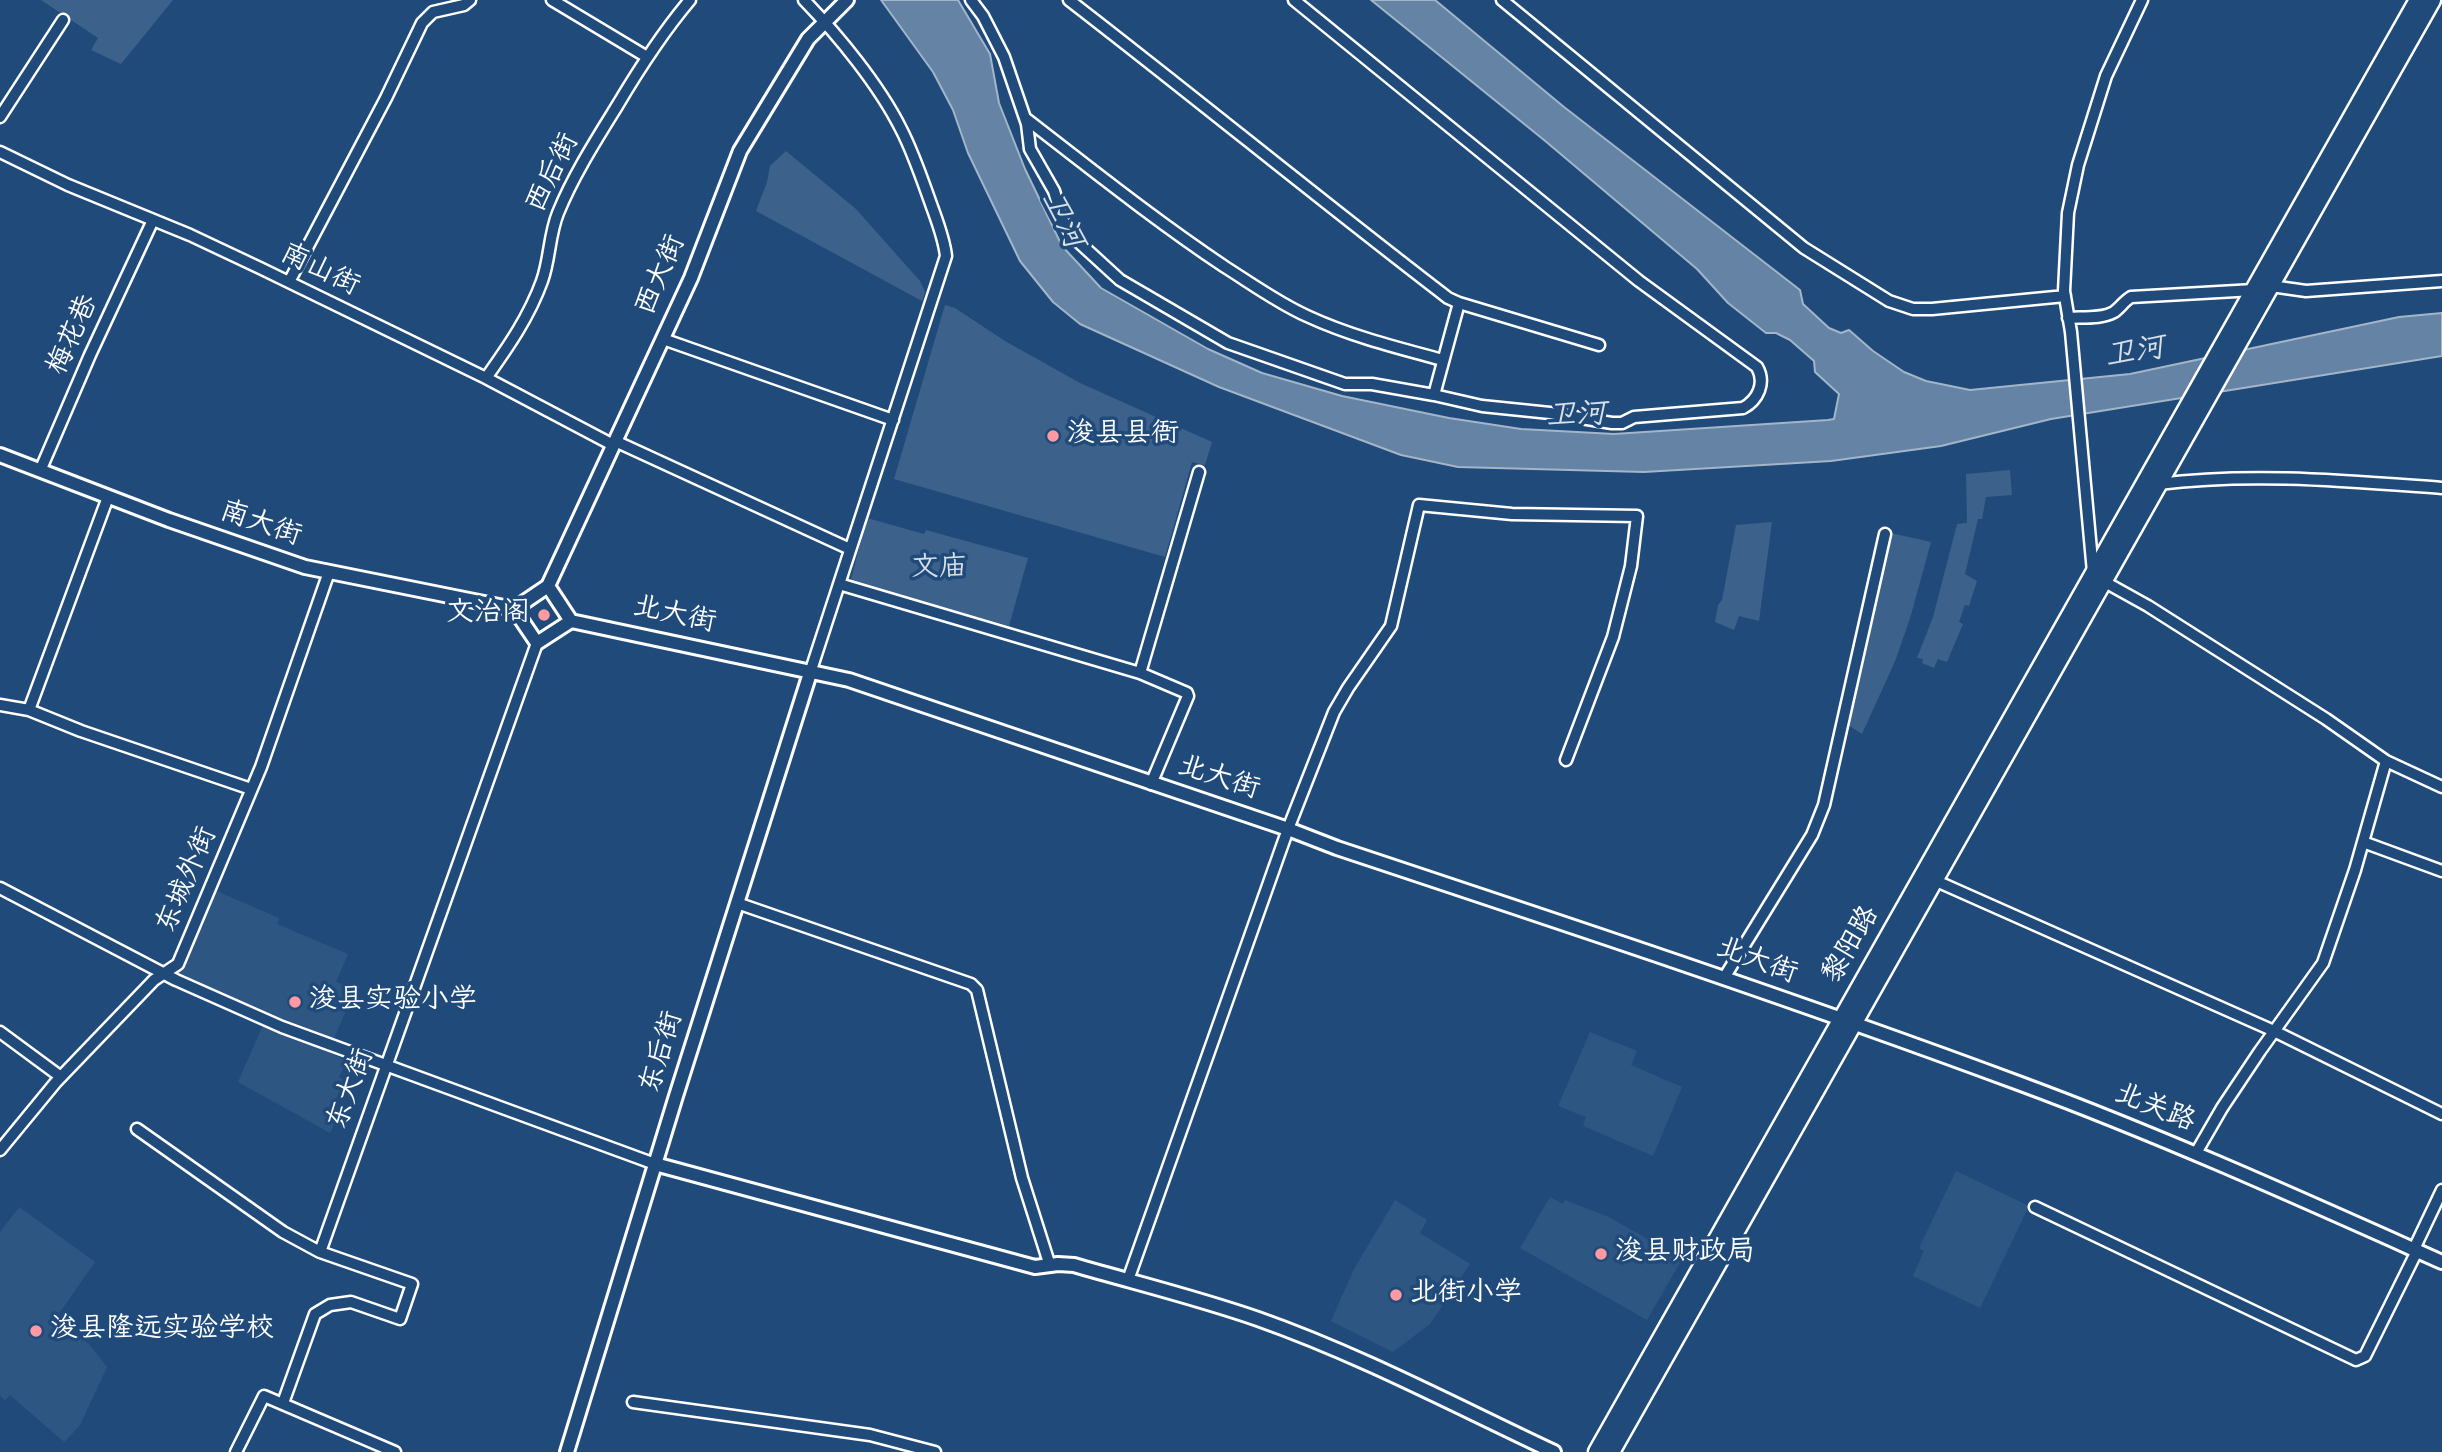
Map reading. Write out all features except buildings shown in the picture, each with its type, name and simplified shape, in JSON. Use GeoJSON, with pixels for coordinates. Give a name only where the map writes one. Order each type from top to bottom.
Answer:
{"type":"FeatureCollection","features":[{"type":"Feature","properties":{"kind":"main road"},"geometry":{"type":"LineString","coordinates":[[2260,293],[2418,0]]}},
{"type":"Feature","properties":{"kind":"main road"},"geometry":{"type":"LineString","coordinates":[[2260,293],[2432,0]]}},
{"type":"Feature","properties":{"kind":"main road","name":"黎阳路"},"geometry":{"type":"LineString","coordinates":[[1597,1452],[1847,1022],[2260,293]]}},
{"type":"Feature","properties":{"kind":"main road","name":"黎阳路"},"geometry":{"type":"LineString","coordinates":[[1611,1452],[1847,1022],[1934,880],[2098,578]]}},
{"type":"Feature","properties":{"kind":"street"},"geometry":{"type":"LineString","coordinates":[[289,282],[386,99],[422,23],[433,12],[464,5],[470,0]]}},
{"type":"Feature","properties":{"kind":"street"},"geometry":{"type":"LineString","coordinates":[[552,0],[647,57]]}},
{"type":"Feature","properties":{"kind":"street","name":"西后街"},"geometry":{"type":"LineString","coordinates":[[486,378],[520,329],[532,306],[543,279],[558,213],[595,142],[647,57],[690,0]]}},
{"type":"Feature","properties":{"kind":"street"},"geometry":{"type":"LineString","coordinates":[[804,0],[860,67],[901,128],[944,243],[946,256],[811,670]]}},
{"type":"Feature","properties":{"kind":"street","name":"西大街"},"geometry":{"type":"LineString","coordinates":[[548,586],[691,278],[740,150],[808,39],[847,0]]}},
{"type":"Feature","properties":{"kind":"street"},"geometry":{"type":"LineString","coordinates":[[971,0],[983,16],[1004,57],[1025,118],[1030,149],[1054,191],[1073,237],[1120,280],[1228,342],[1345,384],[1372,384],[1482,406],[1622,423],[1634,416],[1743,408],[1752,403],[1760,389],[1760,373],[1757,367],[1639,281],[1294,0]]}},
{"type":"Feature","properties":{"kind":"street"},"geometry":{"type":"LineString","coordinates":[[1069,0],[1348,221],[1459,303],[1598,345]]}},
{"type":"Feature","properties":{"kind":"street"},"geometry":{"type":"LineString","coordinates":[[1502,0],[1804,248],[1888,301],[1913,309],[1932,309],[2065,296]]}},
{"type":"Feature","properties":{"kind":"street"},"geometry":{"type":"LineString","coordinates":[[2142,0],[2106,76],[2078,165],[2068,213],[2065,296],[2098,578],[2148,606],[2326,719],[2386,761],[2442,787]]}},
{"type":"Feature","properties":{"kind":"street"},"geometry":{"type":"LineString","coordinates":[[0,117],[63,20]]}},
{"type":"Feature","properties":{"kind":"street"},"geometry":{"type":"LineString","coordinates":[[1025,118],[1173,232],[1269,296],[1331,326],[1443,360]]}},
{"type":"Feature","properties":{"kind":"street","name":"南山街"},"geometry":{"type":"LineString","coordinates":[[0,152],[68,185],[153,220],[289,282],[614,443],[850,549]]}},
{"type":"Feature","properties":{"kind":"street","name":"梅花巷"},"geometry":{"type":"LineString","coordinates":[[40,471],[153,220]]}},
{"type":"Feature","properties":{"kind":"street"},"geometry":{"type":"LineString","coordinates":[[2068,318],[2107,315],[2116,311],[2131,297],[2306,291],[2442,281]]}},
{"type":"Feature","properties":{"kind":"street"},"geometry":{"type":"LineString","coordinates":[[1434,395],[1459,303]]}},
{"type":"Feature","properties":{"kind":"street"},"geometry":{"type":"LineString","coordinates":[[663,339],[892,420]]}},
{"type":"Feature","properties":{"kind":"street","name":"南大街"},"geometry":{"type":"LineString","coordinates":[[0,456],[251,550],[329,572],[514,609]]}},
{"type":"Feature","properties":{"kind":"street"},"geometry":{"type":"LineString","coordinates":[[1140,673],[1199,472]]}},
{"type":"Feature","properties":{"kind":"street"},"geometry":{"type":"LineString","coordinates":[[2159,474],[2203,479],[2304,479],[2442,488]]}},
{"type":"Feature","properties":{"kind":"street"},"geometry":{"type":"LineString","coordinates":[[29,710],[108,497]]}},
{"type":"Feature","properties":{"kind":"street"},"geometry":{"type":"LineString","coordinates":[[1128,1280],[1288,829],[1335,712],[1348,688],[1391,626],[1419,505],[1512,514],[1637,516],[1631,566],[1613,637],[1566,760]]}},
{"type":"Feature","properties":{"kind":"street"},"geometry":{"type":"LineString","coordinates":[[1724,978],[1812,835],[1824,805],[1885,534]]}},
{"type":"Feature","properties":{"kind":"street","name":"东城外街"},"geometry":{"type":"LineString","coordinates":[[0,1150],[61,1077],[154,980],[178,964],[251,789],[329,572]]}},
{"type":"Feature","properties":{"kind":"street"},"geometry":{"type":"LineString","coordinates":[[839,584],[1140,673],[1180,689],[1188,696],[1151,784]]}},
{"type":"Feature","properties":{"kind":"street"},"geometry":{"type":"LineString","coordinates":[[548,586],[571,621],[537,643],[514,609],[548,586]]}},
{"type":"Feature","properties":{"kind":"street","name":"北大街"},"geometry":{"type":"LineString","coordinates":[[571,621],[811,670],[890,692],[1847,1022]]}},
{"type":"Feature","properties":{"kind":"street","name":"东大街"},"geometry":{"type":"LineString","coordinates":[[320,1251],[537,643]]}},
{"type":"Feature","properties":{"kind":"street","name":"东后街"},"geometry":{"type":"LineString","coordinates":[[566,1452],[811,670]]}},
{"type":"Feature","properties":{"kind":"street"},"geometry":{"type":"LineString","coordinates":[[0,705],[29,710],[81,731],[251,789]]}},
{"type":"Feature","properties":{"kind":"street"},"geometry":{"type":"LineString","coordinates":[[2196,1153],[2222,1108],[2323,963],[2332,943],[2386,761]]}},
{"type":"Feature","properties":{"kind":"street"},"geometry":{"type":"LineString","coordinates":[[2363,842],[2442,871]]}},
{"type":"Feature","properties":{"kind":"street"},"geometry":{"type":"LineString","coordinates":[[1934,880],[2274,1031],[2442,1114]]}},
{"type":"Feature","properties":{"kind":"street"},"geometry":{"type":"LineString","coordinates":[[0,888],[165,975],[282,1027],[655,1164],[1035,1268],[1074,1265],[1204,1301],[1286,1329],[1554,1452]]}},
{"type":"Feature","properties":{"kind":"street"},"geometry":{"type":"LineString","coordinates":[[737,903],[971,984],[977,990],[1023,1178],[1050,1266]]}},
{"type":"Feature","properties":{"kind":"street","name":"北关路"},"geometry":{"type":"LineString","coordinates":[[1847,1022],[2022,1084],[2196,1153],[2442,1262]]}},
{"type":"Feature","properties":{"kind":"street"},"geometry":{"type":"LineString","coordinates":[[0,1032],[61,1077]]}},
{"type":"Feature","properties":{"kind":"street"},"geometry":{"type":"LineString","coordinates":[[137,1129],[283,1232],[320,1251],[412,1284],[400,1319],[351,1301],[330,1305],[315,1314],[283,1403]]}},
{"type":"Feature","properties":{"kind":"street"},"geometry":{"type":"LineString","coordinates":[[2035,1207],[2356,1360],[2365,1356],[2442,1190]]}},
{"type":"Feature","properties":{"kind":"street"},"geometry":{"type":"LineString","coordinates":[[236,1452],[264,1396],[395,1452]]}},
{"type":"Feature","properties":{"kind":"street"},"geometry":{"type":"LineString","coordinates":[[633,1402],[870,1435],[935,1452]]}},
{"type":"Feature","properties":{"kind":"shaded area"},"geometry":{"type":"Polygon","coordinates":[[[881,0],[958,0],[990,54],[999,103],[1025,169],[1062,246],[1101,288],[1208,349],[1262,373],[1342,396],[1449,418],[1521,429],[1614,434],[1834,419],[1839,394],[1815,372],[1814,361],[1790,340],[1776,333],[1766,333],[1728,303],[1697,269],[1544,140],[1371,0],[1435,0],[1564,107],[1800,290],[1803,304],[1829,328],[1841,333],[1849,330],[1873,351],[1904,372],[1926,381],[1970,390],[2130,374],[2399,317],[2442,313],[2442,356],[2051,419],[1941,446],[1831,461],[1644,472],[1458,467],[1401,455],[1219,387],[1080,324],[1053,302],[1020,261],[968,153],[953,110],[933,72],[881,0]]]}},
{"type":"Feature","properties":{"kind":"shaded area","name":"浚县实验小学"},"geometry":{"type":"Polygon","coordinates":[[[214,890],[279,918],[277,924],[348,954],[336,982],[355,990],[328,1052],[347,1061],[339,1077],[345,1081],[335,1102],[342,1106],[330,1133],[238,1082],[268,1014],[178,977],[214,890]]]}},
{"type":"Feature","properties":{"kind":"shaded area"},"geometry":{"type":"Polygon","coordinates":[[[1590,1032],[1637,1051],[1631,1065],[1682,1087],[1653,1156],[1583,1126],[1586,1117],[1558,1106],[1590,1032]]]}},
{"type":"Feature","properties":{"kind":"shaded area"},"geometry":{"type":"Polygon","coordinates":[[[1956,1171],[2029,1206],[1980,1308],[1913,1276],[1924,1251],[1919,1248],[1956,1171]]]}},
{"type":"Feature","properties":{"kind":"shaded area","name":"浚县财政局"},"geometry":{"type":"Polygon","coordinates":[[[1550,1197],[1563,1204],[1565,1200],[1609,1217],[1682,1259],[1647,1320],[1520,1248],[1550,1197]]]}},
{"type":"Feature","properties":{"kind":"shaded area","name":"北街小学"},"geometry":{"type":"Polygon","coordinates":[[[1395,1200],[1427,1220],[1420,1233],[1470,1264],[1430,1324],[1393,1352],[1331,1321],[1354,1269],[1395,1200]]]}},
{"type":"Feature","properties":{"kind":"shaded area","name":"浚县隆远实验学校"},"geometry":{"type":"Polygon","coordinates":[[[19,1207],[95,1262],[56,1318],[89,1344],[107,1367],[80,1425],[62,1445],[64,1442],[10,1395],[5,1400],[0,1396],[0,1232],[19,1207]]]}},
{"type":"Feature","properties":{"kind":"green space"},"geometry":{"type":"Polygon","coordinates":[[[41,0],[173,0],[121,64],[91,50],[98,38],[41,0]]]}},
{"type":"Feature","properties":{"kind":"green space"},"geometry":{"type":"Polygon","coordinates":[[[786,151],[856,209],[920,281],[925,292],[922,301],[756,211],[770,166],[786,151]]]}},
{"type":"Feature","properties":{"kind":"green space","name":"浚县县衙"},"geometry":{"type":"Polygon","coordinates":[[[945,305],[955,308],[1005,341],[1080,383],[1212,442],[1205,465],[1192,462],[1165,557],[894,479],[945,305]]]}},
{"type":"Feature","properties":{"kind":"green space"},"geometry":{"type":"Polygon","coordinates":[[[2010,470],[2012,495],[1986,497],[1982,519],[1978,519],[1965,574],[1977,581],[1969,606],[1965,605],[1959,622],[1963,624],[1947,662],[1938,659],[1934,668],[1922,663],[1923,659],[1917,658],[1933,617],[1957,524],[1967,523],[1966,474],[2010,470]]]}},
{"type":"Feature","properties":{"kind":"green space","name":"文庙"},"geometry":{"type":"Polygon","coordinates":[[[867,518],[924,534],[926,530],[1028,558],[1009,626],[850,583],[867,518]]]}},
{"type":"Feature","properties":{"kind":"green space"},"geometry":{"type":"Polygon","coordinates":[[[1772,522],[1759,621],[1739,616],[1734,630],[1715,622],[1718,605],[1722,600],[1736,525],[1772,522]]]}},
{"type":"Feature","properties":{"kind":"green space"},"geometry":{"type":"Polygon","coordinates":[[[1891,533],[1931,542],[1896,659],[1862,734],[1848,725],[1891,533]]]}},
{"type":"Feature","properties":{"kind":"place","name":"浚县县衙"},"geometry":{"type":"Point","coordinates":[1053,436]}},
{"type":"Feature","properties":{"kind":"place","name":"文治阁"},"geometry":{"type":"Point","coordinates":[544,615]}},
{"type":"Feature","properties":{"kind":"place","name":"浚县实验小学"},"geometry":{"type":"Point","coordinates":[295,1002]}},
{"type":"Feature","properties":{"kind":"place","name":"浚县财政局"},"geometry":{"type":"Point","coordinates":[1601,1254]}},
{"type":"Feature","properties":{"kind":"place","name":"北街小学"},"geometry":{"type":"Point","coordinates":[1396,1295]}},
{"type":"Feature","properties":{"kind":"place","name":"浚县隆远实验学校"},"geometry":{"type":"Point","coordinates":[36,1331]}},
{"type":"Feature","properties":{"kind":"water label","name":"卫河"},"geometry":{"type":"Point","coordinates":[1060,221]}},
{"type":"Feature","properties":{"kind":"water label","name":"卫河"},"geometry":{"type":"Point","coordinates":[2135,355]}},
{"type":"Feature","properties":{"kind":"water label","name":"卫河"},"geometry":{"type":"Point","coordinates":[1576,418]}}]}
